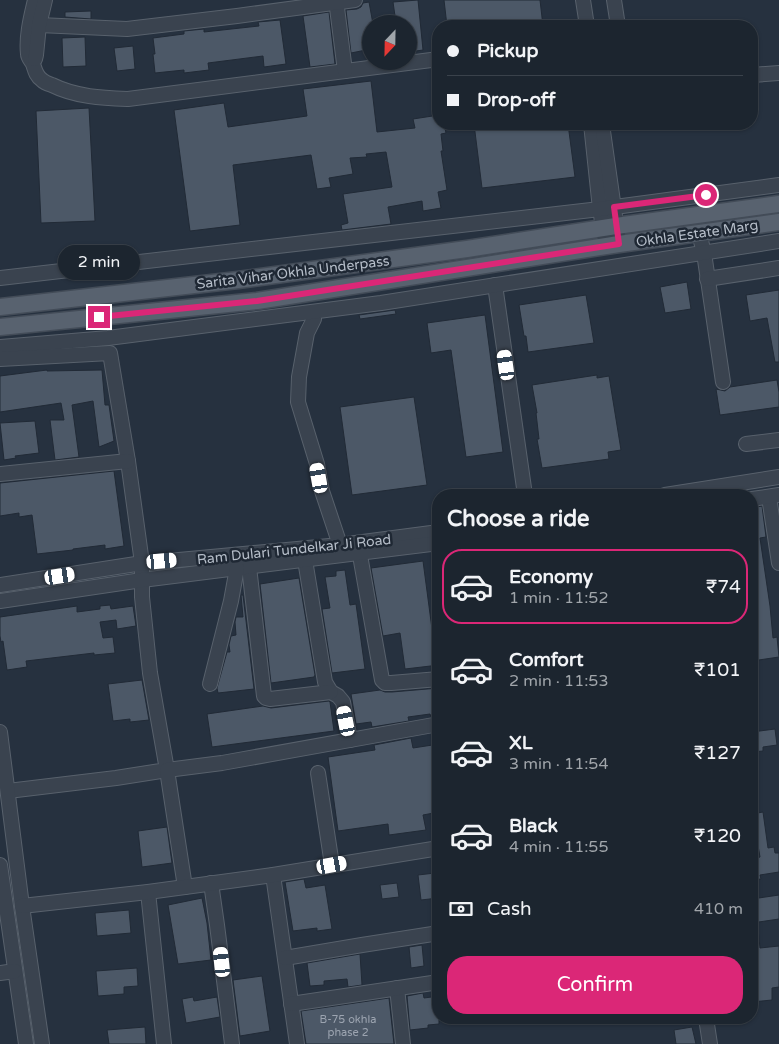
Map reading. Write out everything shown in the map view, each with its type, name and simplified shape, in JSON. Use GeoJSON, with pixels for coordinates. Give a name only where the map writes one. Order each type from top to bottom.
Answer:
{"type":"FeatureCollection","features":[{"type":"Feature","properties":{"kind":"main road","name":"Okhla Estate Marg"},"geometry":{"type":"LineString","coordinates":[[585,231],[779,204]]}},
{"type":"Feature","properties":{"kind":"main road","name":"Okhla Estate Marg"},"geometry":{"type":"LineString","coordinates":[[585,250],[779,222]]}},
{"type":"Feature","properties":{"kind":"main road","name":"Sarita Vihar Okhla Underpass"},"geometry":{"type":"LineString","coordinates":[[0,307],[238,280],[585,231]]}},
{"type":"Feature","properties":{"kind":"main road","name":"Sarita Vihar Okhla Underpass"},"geometry":{"type":"LineString","coordinates":[[0,327],[257,301],[585,250]]}},
{"type":"Feature","properties":{"kind":"street"},"geometry":{"type":"LineString","coordinates":[[34,0],[28,34],[28,57],[42,80],[57,88],[81,95],[128,99],[432,60]]}},
{"type":"Feature","properties":{"kind":"street"},"geometry":{"type":"LineString","coordinates":[[32,61],[36,55],[39,25],[45,0]]}},
{"type":"Feature","properties":{"kind":"street"},"geometry":{"type":"LineString","coordinates":[[39,25],[127,29],[237,16],[336,1],[356,0]]}},
{"type":"Feature","properties":{"kind":"street"},"geometry":{"type":"LineString","coordinates":[[574,0],[577,20]]}},
{"type":"Feature","properties":{"kind":"street"},"geometry":{"type":"LineString","coordinates":[[583,0],[586,20]]}},
{"type":"Feature","properties":{"kind":"street"},"geometry":{"type":"LineString","coordinates":[[614,0],[617,20]]}},
{"type":"Feature","properties":{"kind":"street"},"geometry":{"type":"LineString","coordinates":[[336,1],[345,71]]}},
{"type":"Feature","properties":{"kind":"street"},"geometry":{"type":"LineString","coordinates":[[758,75],[779,73]]}},
{"type":"Feature","properties":{"kind":"street"},"geometry":{"type":"LineString","coordinates":[[592,130],[612,245]]}},
{"type":"Feature","properties":{"kind":"street"},"geometry":{"type":"LineString","coordinates":[[602,130],[607,208]]}},
{"type":"Feature","properties":{"kind":"street"},"geometry":{"type":"LineString","coordinates":[[0,278],[607,208],[779,185]]}},
{"type":"Feature","properties":{"kind":"street"},"geometry":{"type":"LineString","coordinates":[[699,233],[704,253],[722,382]]}},
{"type":"Feature","properties":{"kind":"street"},"geometry":{"type":"LineString","coordinates":[[0,359],[108,338],[381,303],[779,241]]}},
{"type":"Feature","properties":{"kind":"street"},"geometry":{"type":"LineString","coordinates":[[707,279],[779,268]]}},
{"type":"Feature","properties":{"kind":"street"},"geometry":{"type":"LineString","coordinates":[[495,286],[524,489]]}},
{"type":"Feature","properties":{"kind":"street"},"geometry":{"type":"LineString","coordinates":[[313,312],[314,319],[307,334],[299,377],[298,402],[317,464],[322,492],[340,545]]}},
{"type":"Feature","properties":{"kind":"street"},"geometry":{"type":"LineString","coordinates":[[0,347],[110,352],[142,563],[142,597],[150,673],[185,887]]}},
{"type":"Feature","properties":{"kind":"street"},"geometry":{"type":"LineString","coordinates":[[746,444],[779,440]]}},
{"type":"Feature","properties":{"kind":"street"},"geometry":{"type":"LineString","coordinates":[[0,474],[128,461]]}},
{"type":"Feature","properties":{"kind":"street"},"geometry":{"type":"LineString","coordinates":[[703,489],[779,477]]}},
{"type":"Feature","properties":{"kind":"street"},"geometry":{"type":"LineString","coordinates":[[758,498],[774,496],[779,563]]}},
{"type":"Feature","properties":{"kind":"street","name":"Ram Dulari Tundelkar Ji Road"},"geometry":{"type":"LineString","coordinates":[[359,548],[432,533]]}},
{"type":"Feature","properties":{"kind":"street","name":"Ram Dulari Tundelkar Ji Road"},"geometry":{"type":"LineString","coordinates":[[0,585],[142,563],[340,545],[359,548],[432,543]]}},
{"type":"Feature","properties":{"kind":"street"},"geometry":{"type":"LineString","coordinates":[[0,601],[142,580],[305,560],[359,548],[382,680],[385,683],[391,683],[432,680]]}},
{"type":"Feature","properties":{"kind":"street"},"geometry":{"type":"LineString","coordinates":[[305,560],[325,682],[330,692]]}},
{"type":"Feature","properties":{"kind":"street"},"geometry":{"type":"LineString","coordinates":[[210,684],[231,601],[243,568]]}},
{"type":"Feature","properties":{"kind":"street"},"geometry":{"type":"LineString","coordinates":[[243,568],[264,696],[270,699],[330,692],[338,696],[343,702],[350,740]]}},
{"type":"Feature","properties":{"kind":"street"},"geometry":{"type":"LineString","coordinates":[[8,791],[222,763],[432,725]]}},
{"type":"Feature","properties":{"kind":"street"},"geometry":{"type":"LineString","coordinates":[[0,732],[42,1044]]}},
{"type":"Feature","properties":{"kind":"street"},"geometry":{"type":"LineString","coordinates":[[318,773],[332,865]]}},
{"type":"Feature","properties":{"kind":"street"},"geometry":{"type":"LineString","coordinates":[[22,906],[211,884],[432,849]]}},
{"type":"Feature","properties":{"kind":"street"},"geometry":{"type":"LineString","coordinates":[[0,865],[26,1044]]}},
{"type":"Feature","properties":{"kind":"street"},"geometry":{"type":"LineString","coordinates":[[273,875],[297,1044]]}},
{"type":"Feature","properties":{"kind":"street"},"geometry":{"type":"LineString","coordinates":[[211,884],[218,925],[232,1044]]}},
{"type":"Feature","properties":{"kind":"street"},"geometry":{"type":"LineString","coordinates":[[148,892],[164,1044]]}},
{"type":"Feature","properties":{"kind":"street"},"geometry":{"type":"LineString","coordinates":[[285,958],[432,935]]}},
{"type":"Feature","properties":{"kind":"street"},"geometry":{"type":"LineString","coordinates":[[0,973],[15,971]]}},
{"type":"Feature","properties":{"kind":"street"},"geometry":{"type":"LineString","coordinates":[[292,1004],[432,983]]}},
{"type":"Feature","properties":{"kind":"street"},"geometry":{"type":"LineString","coordinates":[[397,988],[404,1044]]}},
{"type":"Feature","properties":{"kind":"street"},"geometry":{"type":"LineString","coordinates":[[707,1024],[710,1044]]}},
{"type":"Feature","properties":{"kind":"building"},"geometry":{"type":"Polygon","coordinates":[[[418,0],[423,50],[418,51],[418,15],[395,15],[393,2],[418,0]]]}},
{"type":"Feature","properties":{"kind":"building"},"geometry":{"type":"Polygon","coordinates":[[[444,0],[540,0],[542,20],[446,20],[444,0]]]}},
{"type":"Feature","properties":{"kind":"building"},"geometry":{"type":"Polygon","coordinates":[[[369,2],[371,15],[362,15],[362,51],[351,53],[346,10],[357,9],[363,3],[369,2]]]}},
{"type":"Feature","properties":{"kind":"building"},"geometry":{"type":"Polygon","coordinates":[[[91,11],[91,19],[65,17],[65,12],[91,11]]]}},
{"type":"Feature","properties":{"kind":"building"},"geometry":{"type":"Polygon","coordinates":[[[329,12],[335,64],[310,67],[303,16],[329,12]]]}},
{"type":"Feature","properties":{"kind":"building"},"geometry":{"type":"Polygon","coordinates":[[[280,20],[286,64],[264,67],[263,56],[208,63],[209,70],[184,73],[184,70],[155,73],[153,38],[184,34],[184,31],[204,29],[204,32],[259,26],[258,22],[280,20]]]}},
{"type":"Feature","properties":{"kind":"building"},"geometry":{"type":"Polygon","coordinates":[[[85,37],[86,66],[63,67],[62,38],[85,37]]]}},
{"type":"Feature","properties":{"kind":"building"},"geometry":{"type":"Polygon","coordinates":[[[133,46],[135,69],[117,71],[114,48],[133,46]]]}},
{"type":"Feature","properties":{"kind":"building"},"geometry":{"type":"Polygon","coordinates":[[[371,81],[377,132],[415,128],[413,119],[432,116],[432,130],[445,130],[446,133],[441,134],[443,151],[441,151],[447,190],[438,192],[441,208],[423,211],[422,201],[388,207],[391,224],[342,230],[341,225],[348,223],[343,194],[392,187],[386,152],[366,154],[367,157],[350,158],[353,174],[329,178],[331,187],[317,189],[311,155],[233,165],[240,225],[190,231],[174,110],[224,103],[228,127],[307,116],[303,89],[371,81]]]}},
{"type":"Feature","properties":{"kind":"building"},"geometry":{"type":"Polygon","coordinates":[[[89,108],[95,221],[41,223],[36,111],[89,108]]]}},
{"type":"Feature","properties":{"kind":"building"},"geometry":{"type":"Polygon","coordinates":[[[475,130],[569,130],[575,177],[482,188],[475,130]]]}},
{"type":"Feature","properties":{"kind":"building"},"geometry":{"type":"Polygon","coordinates":[[[687,282],[691,309],[665,313],[660,287],[687,282]]]}},
{"type":"Feature","properties":{"kind":"building"},"geometry":{"type":"Polygon","coordinates":[[[779,290],[779,362],[775,362],[767,318],[750,321],[746,295],[779,290]]]}},
{"type":"Feature","properties":{"kind":"building"},"geometry":{"type":"Polygon","coordinates":[[[586,295],[594,343],[528,352],[519,305],[586,295]]]}},
{"type":"Feature","properties":{"kind":"building"},"geometry":{"type":"Polygon","coordinates":[[[395,310],[396,314],[360,319],[359,315],[395,310]]]}},
{"type":"Feature","properties":{"kind":"building"},"geometry":{"type":"Polygon","coordinates":[[[485,315],[503,452],[466,457],[451,350],[431,353],[427,323],[485,315]]]}},
{"type":"Feature","properties":{"kind":"building"},"geometry":{"type":"Polygon","coordinates":[[[47,370],[102,370],[105,405],[109,405],[114,441],[99,447],[93,401],[72,405],[79,457],[55,460],[50,420],[64,420],[61,403],[0,412],[0,376],[47,370]]]}},
{"type":"Feature","properties":{"kind":"building"},"geometry":{"type":"Polygon","coordinates":[[[597,375],[597,378],[609,376],[621,450],[608,452],[609,459],[542,468],[537,439],[539,439],[537,413],[532,385],[597,375]]]}},
{"type":"Feature","properties":{"kind":"building"},"geometry":{"type":"Polygon","coordinates":[[[777,380],[779,407],[720,415],[716,389],[725,391],[730,387],[777,380]]]}},
{"type":"Feature","properties":{"kind":"building"},"geometry":{"type":"Polygon","coordinates":[[[414,397],[427,485],[352,495],[340,407],[414,397]]]}},
{"type":"Feature","properties":{"kind":"building"},"geometry":{"type":"Polygon","coordinates":[[[35,421],[39,453],[15,456],[16,458],[4,460],[0,423],[35,421]]]}},
{"type":"Feature","properties":{"kind":"building"},"geometry":{"type":"Polygon","coordinates":[[[114,471],[124,546],[105,549],[105,545],[37,554],[32,515],[19,517],[19,513],[0,516],[0,483],[114,471]]]}},
{"type":"Feature","properties":{"kind":"building"},"geometry":{"type":"Polygon","coordinates":[[[762,506],[766,537],[760,538],[773,638],[777,637],[779,657],[758,660],[758,507],[762,506]]]}},
{"type":"Feature","properties":{"kind":"building"},"geometry":{"type":"Polygon","coordinates":[[[423,561],[432,629],[432,666],[405,669],[400,633],[383,636],[371,568],[423,561]]]}},
{"type":"Feature","properties":{"kind":"building"},"geometry":{"type":"Polygon","coordinates":[[[345,570],[350,605],[356,604],[365,669],[332,673],[322,609],[330,608],[325,577],[336,576],[336,571],[345,570]]]}},
{"type":"Feature","properties":{"kind":"building"},"geometry":{"type":"Polygon","coordinates":[[[299,578],[315,675],[314,677],[271,683],[260,584],[299,578]]]}},
{"type":"Feature","properties":{"kind":"building"},"geometry":{"type":"Polygon","coordinates":[[[241,595],[243,595],[254,689],[218,693],[217,688],[227,652],[230,652],[231,636],[236,635],[236,617],[243,617],[241,595]]]}},
{"type":"Feature","properties":{"kind":"building"},"geometry":{"type":"Polygon","coordinates":[[[110,605],[111,609],[133,606],[136,626],[117,629],[116,620],[100,622],[103,638],[113,637],[115,653],[94,655],[94,653],[26,661],[27,667],[7,670],[3,641],[1,642],[0,636],[0,617],[77,606],[77,612],[100,609],[100,606],[110,605]]]}},
{"type":"Feature","properties":{"kind":"building"},"geometry":{"type":"Polygon","coordinates":[[[142,680],[149,720],[130,722],[130,719],[113,721],[108,684],[142,680]]]}},
{"type":"Feature","properties":{"kind":"building"},"geometry":{"type":"Polygon","coordinates":[[[432,689],[432,717],[430,714],[408,717],[409,721],[372,727],[371,722],[356,724],[351,694],[380,690],[392,692],[432,689]]]}},
{"type":"Feature","properties":{"kind":"building"},"geometry":{"type":"Polygon","coordinates":[[[329,701],[334,731],[212,747],[207,714],[263,706],[271,708],[329,701]]]}},
{"type":"Feature","properties":{"kind":"building"},"geometry":{"type":"Polygon","coordinates":[[[775,729],[777,745],[763,747],[763,751],[758,751],[758,731],[775,729]]]}},
{"type":"Feature","properties":{"kind":"building"},"geometry":{"type":"Polygon","coordinates":[[[411,738],[413,748],[432,745],[432,813],[423,815],[426,830],[389,835],[388,824],[338,831],[328,757],[375,750],[374,745],[411,738]]]}},
{"type":"Feature","properties":{"kind":"building"},"geometry":{"type":"Polygon","coordinates":[[[763,812],[768,848],[774,847],[775,853],[779,853],[779,872],[760,875],[761,879],[758,879],[758,858],[760,857],[758,813],[763,812]]]}},
{"type":"Feature","properties":{"kind":"building"},"geometry":{"type":"Polygon","coordinates":[[[167,827],[172,863],[142,867],[138,831],[167,827]]]}},
{"type":"Feature","properties":{"kind":"building"},"geometry":{"type":"Polygon","coordinates":[[[432,873],[432,899],[421,900],[418,875],[432,873]]]}},
{"type":"Feature","properties":{"kind":"building"},"geometry":{"type":"Polygon","coordinates":[[[304,879],[306,888],[325,885],[332,929],[317,931],[317,928],[293,931],[285,882],[304,879]]]}},
{"type":"Feature","properties":{"kind":"building"},"geometry":{"type":"Polygon","coordinates":[[[397,883],[399,897],[382,899],[380,885],[397,883]]]}},
{"type":"Feature","properties":{"kind":"building"},"geometry":{"type":"Polygon","coordinates":[[[779,895],[779,919],[758,922],[758,898],[779,895]]]}},
{"type":"Feature","properties":{"kind":"building"},"geometry":{"type":"Polygon","coordinates":[[[202,898],[211,960],[178,964],[168,905],[202,898]]]}},
{"type":"Feature","properties":{"kind":"building"},"geometry":{"type":"Polygon","coordinates":[[[129,910],[131,933],[97,936],[95,913],[129,910]]]}},
{"type":"Feature","properties":{"kind":"building"},"geometry":{"type":"Polygon","coordinates":[[[758,929],[760,948],[779,946],[779,987],[772,988],[772,1000],[758,1001],[758,929]]]}},
{"type":"Feature","properties":{"kind":"building"},"geometry":{"type":"Polygon","coordinates":[[[422,945],[424,966],[411,968],[409,947],[422,945]]]}},
{"type":"Feature","properties":{"kind":"building"},"geometry":{"type":"Polygon","coordinates":[[[360,954],[362,985],[348,987],[347,979],[324,981],[324,985],[310,986],[307,963],[360,954]]]}},
{"type":"Feature","properties":{"kind":"building"},"geometry":{"type":"Polygon","coordinates":[[[137,968],[138,986],[124,987],[124,994],[98,996],[96,971],[137,968]]]}},
{"type":"Feature","properties":{"kind":"building"},"geometry":{"type":"Polygon","coordinates":[[[262,976],[270,1031],[240,1036],[233,980],[262,976]]]}},
{"type":"Feature","properties":{"kind":"building"},"geometry":{"type":"Polygon","coordinates":[[[423,993],[424,998],[432,997],[432,1024],[439,1024],[428,1025],[428,1028],[410,1030],[407,996],[423,993]]]}},
{"type":"Feature","properties":{"kind":"building"},"geometry":{"type":"Polygon","coordinates":[[[193,997],[194,1001],[217,997],[220,1017],[186,1023],[182,999],[193,997]]]}},
{"type":"Feature","properties":{"kind":"building"},"geometry":{"type":"Polygon","coordinates":[[[389,998],[394,1044],[306,1044],[301,1011],[389,998]]]}},
{"type":"Feature","properties":{"kind":"building"},"geometry":{"type":"Polygon","coordinates":[[[145,1027],[146,1044],[109,1044],[107,1030],[145,1027]]]}},
{"type":"Feature","properties":{"kind":"building"},"geometry":{"type":"Polygon","coordinates":[[[692,1027],[696,1044],[676,1044],[674,1030],[692,1027]]]}},
{"type":"Feature","properties":{"kind":"route"},"geometry":{"type":"LineString","coordinates":[[99,317],[257,301],[619,244],[614,207],[706,195]]}}]}
